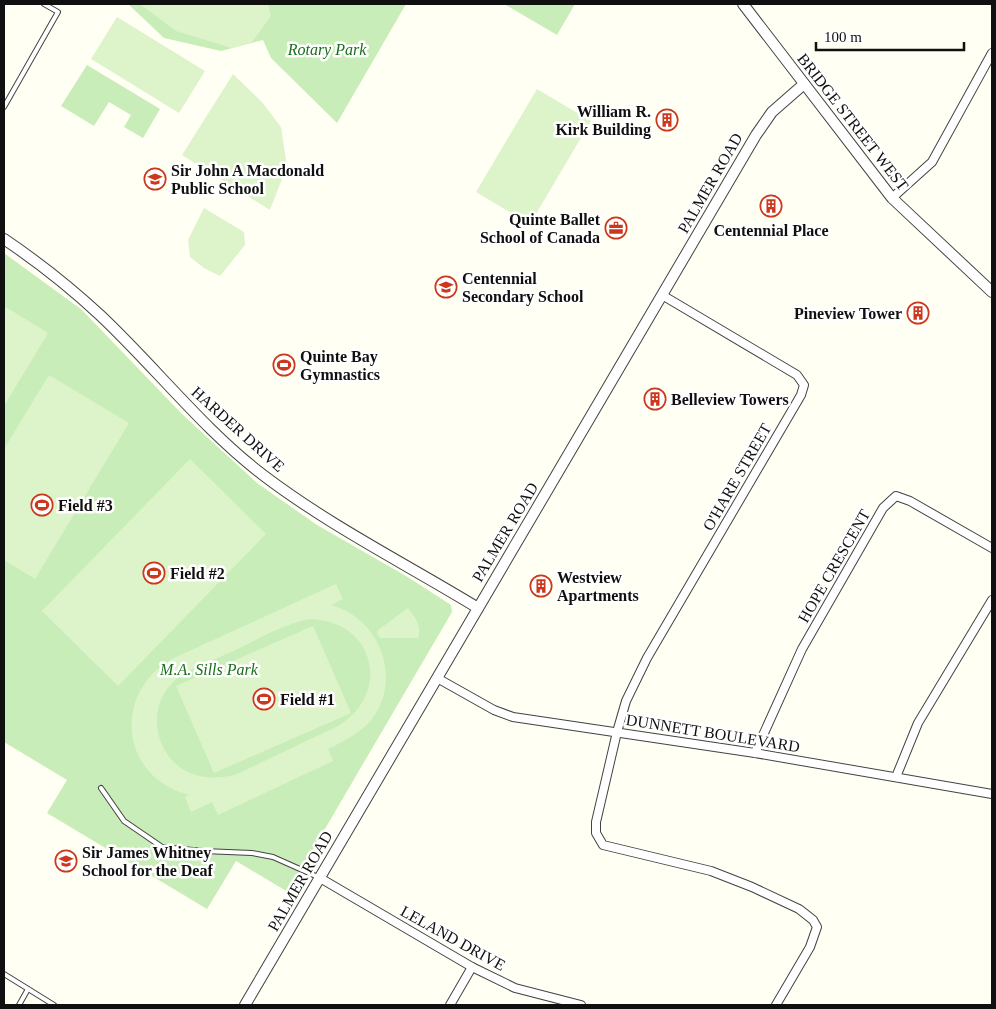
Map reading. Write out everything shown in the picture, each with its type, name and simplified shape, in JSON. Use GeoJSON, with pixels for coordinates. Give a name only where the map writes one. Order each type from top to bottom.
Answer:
{"type":"FeatureCollection","features":[{"type":"Feature","properties":{"kind":"street","name":"BRIDGE STREET WEST"},"geometry":{"type":"LineString","coordinates":[[743,4],[892,198],[992,292]]}},
{"type":"Feature","properties":{"kind":"street"},"geometry":{"type":"LineString","coordinates":[[892,198],[932,162],[992,53]]}},
{"type":"Feature","properties":{"kind":"street","name":"PALMER ROAD"},"geometry":{"type":"LineString","coordinates":[[245,1005],[763,123],[804,84]]}},
{"type":"Feature","properties":{"kind":"street","name":"HARDER DRIVE"},"geometry":{"type":"LineString","coordinates":[[4,239],[59,279],[95,310],[222,440],[263,474],[304,503],[374,547],[478,608]]}},
{"type":"Feature","properties":{"kind":"street","name":"O'HARE STREET"},"geometry":{"type":"LineString","coordinates":[[617,732],[626,701],[647,658],[801,396],[804,385],[798,375],[662,295]]}},
{"type":"Feature","properties":{"kind":"street","name":"HOPE CRESCENT"},"geometry":{"type":"LineString","coordinates":[[755,753],[802,649],[883,508],[896,496],[910,501],[992,548]]}},
{"type":"Feature","properties":{"kind":"street"},"geometry":{"type":"LineString","coordinates":[[896,778],[918,723],[992,600]]}},
{"type":"Feature","properties":{"kind":"street","name":"DUNNETT BOULEVARD"},"geometry":{"type":"LineString","coordinates":[[437,678],[494,710],[513,717],[755,753],[992,794]]}},
{"type":"Feature","properties":{"kind":"street"},"geometry":{"type":"LineString","coordinates":[[617,732],[596,822],[596,833],[603,845],[711,871],[752,887],[799,909],[813,920],[817,927],[810,947],[776,1005]]}},
{"type":"Feature","properties":{"kind":"street","name":"LELAND DRIVE"},"geometry":{"type":"LineString","coordinates":[[320,878],[472,967],[515,988],[581,1005]]}},
{"type":"Feature","properties":{"kind":"street"},"geometry":{"type":"LineString","coordinates":[[450,1005],[472,967]]}},
{"type":"Feature","properties":{"kind":"lane"},"geometry":{"type":"LineString","coordinates":[[4,107],[58,12],[44,4]]}},
{"type":"Feature","properties":{"kind":"lane"},"geometry":{"type":"LineString","coordinates":[[101,788],[124,822],[162,847],[252,853],[273,857],[320,878]]}},
{"type":"Feature","properties":{"kind":"lane"},"geometry":{"type":"LineString","coordinates":[[4,974],[54,1005]]}},
{"type":"Feature","properties":{"kind":"lane"},"geometry":{"type":"LineString","coordinates":[[19,1005],[28,989]]}},
{"type":"Feature","properties":{"kind":"green space","name":"Rotary Park"},"geometry":{"type":"Polygon","coordinates":[[[128,4],[406,4],[337,123],[271,58],[263,40],[221,51],[164,38],[128,4]]]}},
{"type":"Feature","properties":{"kind":"green space"},"geometry":{"type":"Polygon","coordinates":[[[140,4],[268,4],[271,16],[252,42],[232,48],[176,31],[140,4]]]}},
{"type":"Feature","properties":{"kind":"green space"},"geometry":{"type":"Polygon","coordinates":[[[504,4],[575,4],[557,35],[504,4]]]}},
{"type":"Feature","properties":{"kind":"green space"},"geometry":{"type":"Polygon","coordinates":[[[117,17],[205,71],[179,113],[91,59],[117,17]]]}},
{"type":"Feature","properties":{"kind":"green space"},"geometry":{"type":"Polygon","coordinates":[[[87,65],[160,109],[143,138],[124,127],[131,115],[109,102],[94,126],[61,106],[87,65]]]}},
{"type":"Feature","properties":{"kind":"green space"},"geometry":{"type":"Polygon","coordinates":[[[233,74],[262,102],[281,127],[287,166],[270,210],[182,155],[233,74]]]}},
{"type":"Feature","properties":{"kind":"green space"},"geometry":{"type":"Polygon","coordinates":[[[537,89],[591,121],[530,224],[476,192],[537,89]]]}},
{"type":"Feature","properties":{"kind":"green space"},"geometry":{"type":"Polygon","coordinates":[[[204,208],[244,232],[245,245],[220,276],[204,268],[190,257],[188,240],[204,208]]]}},
{"type":"Feature","properties":{"kind":"green space","name":"M.A. Sills Park"},"geometry":{"type":"Polygon","coordinates":[[[4,253],[82,310],[182,414],[257,483],[317,525],[406,576],[451,605],[452,612],[288,892],[236,861],[207,909],[47,813],[67,780],[4,742],[4,253]]]}},
{"type":"Feature","properties":{"kind":"green space"},"geometry":{"type":"Polygon","coordinates":[[[4,306],[48,333],[4,406],[4,306]]]}},
{"type":"Feature","properties":{"kind":"green space","name":"Field #3"},"geometry":{"type":"Polygon","coordinates":[[[49,375],[129,423],[35,579],[4,560],[4,449],[49,375]]]}},
{"type":"Feature","properties":{"kind":"green space","name":"Field #2"},"geometry":{"type":"Polygon","coordinates":[[[190,459],[266,534],[118,686],[42,611],[190,459]]]}},
{"type":"Feature","properties":{"kind":"green space"},"geometry":{"type":"Polygon","coordinates":[[[336,584],[343,599],[331,605],[347,612],[361,622],[373,635],[381,650],[385,666],[386,683],[382,700],[370,722],[354,735],[328,749],[333,761],[218,815],[212,802],[191,812],[185,797],[189,795],[166,785],[148,771],[137,752],[132,732],[133,711],[140,691],[154,673],[174,658],[336,584]],[[310,619],[300,621],[269,633],[198,666],[175,680],[161,700],[157,724],[163,748],[170,758],[179,767],[195,775],[224,777],[235,775],[338,726],[355,712],[366,696],[370,678],[369,660],[361,645],[349,632],[332,623],[310,619]]]}},
{"type":"Feature","properties":{"kind":"green space"},"geometry":{"type":"Polygon","coordinates":[[[408,608],[418,626],[418,638],[380,638],[377,633],[378,630],[408,608]]]}},
{"type":"Feature","properties":{"kind":"green space","name":"Field #1"},"geometry":{"type":"Polygon","coordinates":[[[313,626],[351,713],[214,773],[176,686],[313,626]]]}},
{"type":"Feature","properties":{"kind":"place","name":"William R. Kirk Building"},"geometry":{"type":"Point","coordinates":[667,120]}},
{"type":"Feature","properties":{"kind":"place","name":"Sir John A Macdonald Public School"},"geometry":{"type":"Point","coordinates":[155,179]}},
{"type":"Feature","properties":{"kind":"place","name":"Centennial Place"},"geometry":{"type":"Point","coordinates":[771,206]}},
{"type":"Feature","properties":{"kind":"place","name":"Quinte Ballet School of Canada"},"geometry":{"type":"Point","coordinates":[616,228]}},
{"type":"Feature","properties":{"kind":"place","name":"Centennial Secondary School"},"geometry":{"type":"Point","coordinates":[446,287]}},
{"type":"Feature","properties":{"kind":"place","name":"Pineview Tower"},"geometry":{"type":"Point","coordinates":[918,313]}},
{"type":"Feature","properties":{"kind":"place","name":"Quinte Bay Gymnastics"},"geometry":{"type":"Point","coordinates":[284,365]}},
{"type":"Feature","properties":{"kind":"place","name":"Belleview Towers"},"geometry":{"type":"Point","coordinates":[655,399]}},
{"type":"Feature","properties":{"kind":"place","name":"Field #3"},"geometry":{"type":"Point","coordinates":[42,505]}},
{"type":"Feature","properties":{"kind":"place","name":"Field #2"},"geometry":{"type":"Point","coordinates":[154,573]}},
{"type":"Feature","properties":{"kind":"place","name":"Westview Apartments"},"geometry":{"type":"Point","coordinates":[541,586]}},
{"type":"Feature","properties":{"kind":"place","name":"Field #1"},"geometry":{"type":"Point","coordinates":[264,699]}},
{"type":"Feature","properties":{"kind":"place","name":"Sir James Whitney School for the Deaf"},"geometry":{"type":"Point","coordinates":[66,861]}}]}
